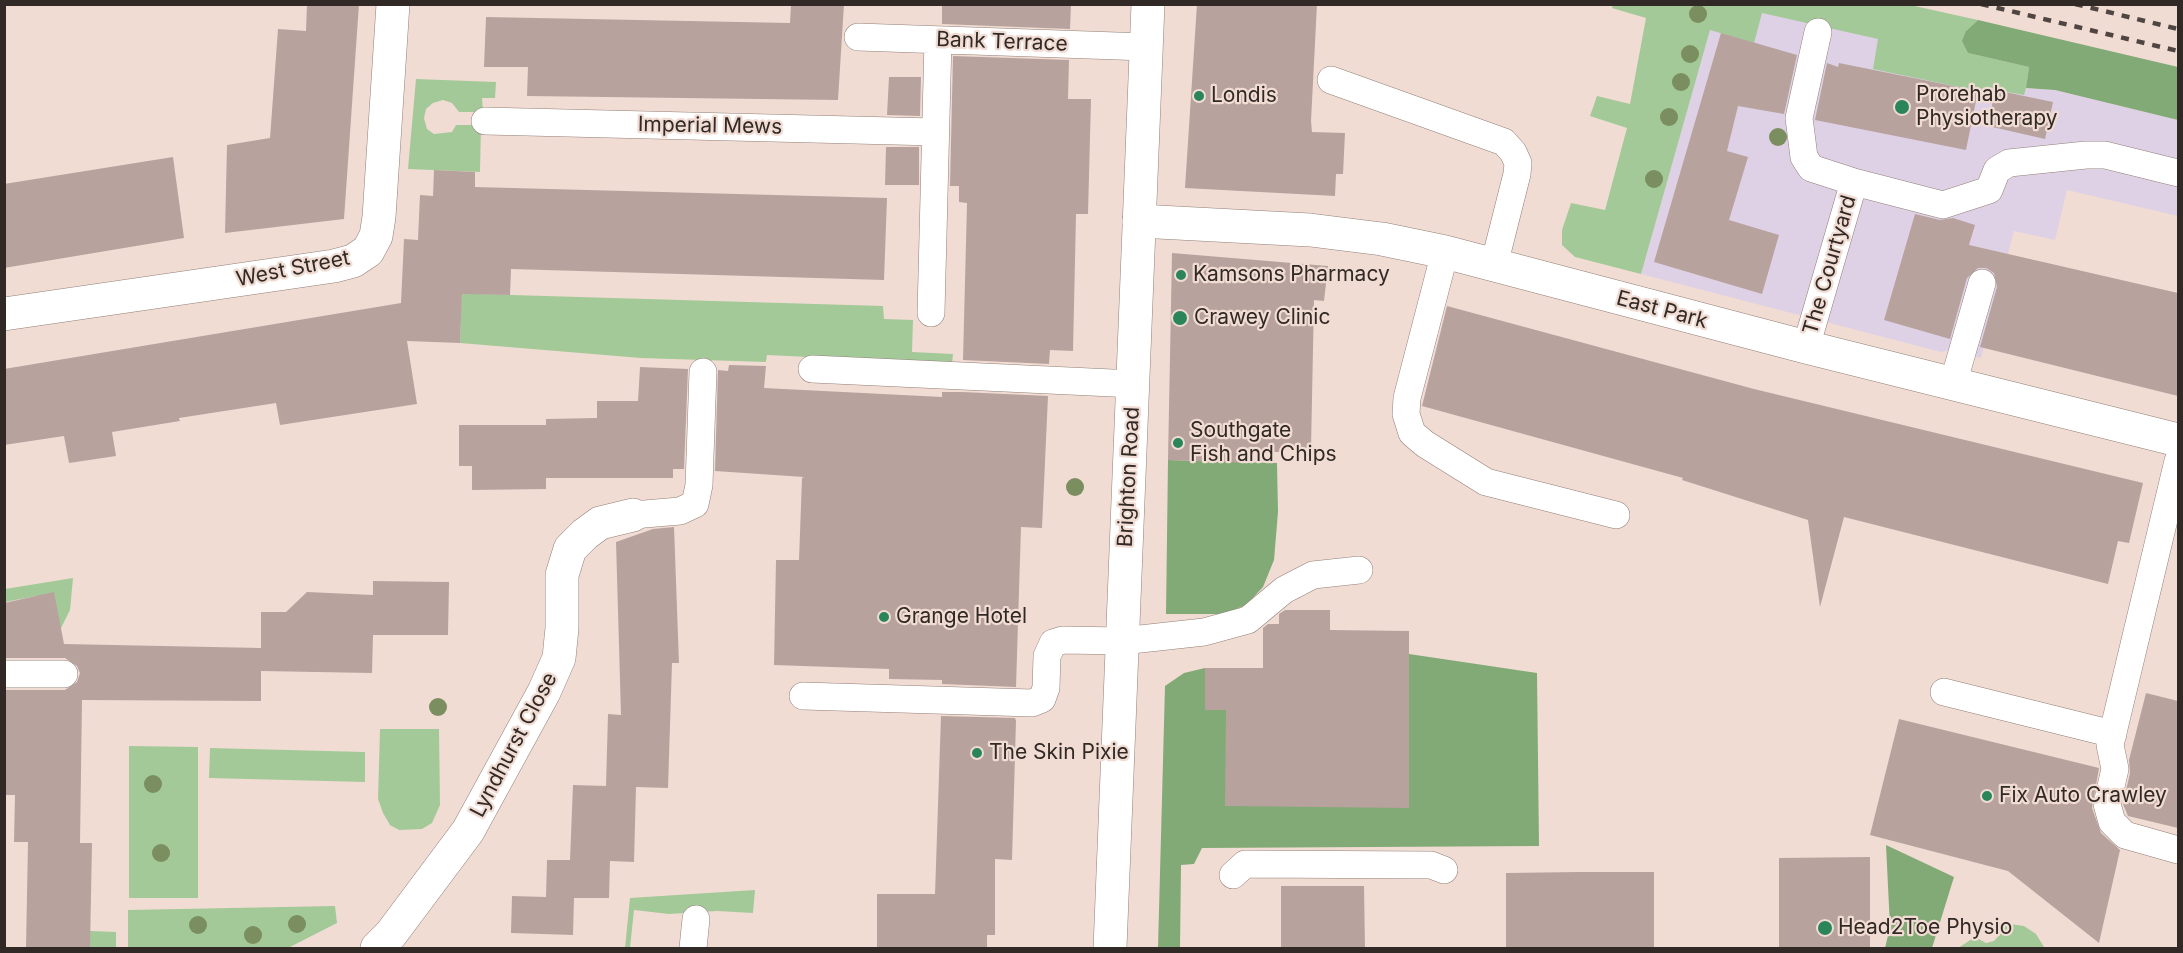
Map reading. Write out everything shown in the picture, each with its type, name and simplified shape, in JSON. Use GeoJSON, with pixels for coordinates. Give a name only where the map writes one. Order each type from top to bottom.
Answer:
{"type":"FeatureCollection","features":[{"type":"Feature","properties":{"kind":"street","name":"West Street"},"geometry":{"type":"LineString","coordinates":[[4,314],[334,266],[353,261],[368,251],[376,236],[379,217],[393,4]]}},
{"type":"Feature","properties":{"kind":"street","name":"Brighton Road"},"geometry":{"type":"LineString","coordinates":[[1110,948],[1148,4]]}},
{"type":"Feature","properties":{"kind":"street","name":"East Park"},"geometry":{"type":"LineString","coordinates":[[1139,221],[1310,230],[1382,239],[1445,252],[1806,347],[2178,440]]}},
{"type":"Feature","properties":{"kind":"street","name":"Lyndhurst Close"},"geometry":{"type":"LineString","coordinates":[[377,948],[391,934],[468,831],[544,692],[559,658],[562,628],[562,575],[570,549],[600,523],[633,515]]}},
{"type":"Feature","properties":{"kind":"lane","name":"The Courtyard"},"geometry":{"type":"LineString","coordinates":[[1818,32],[1798,127],[1804,157],[1811,168],[1854,182],[1943,205],[1989,190],[1998,171],[2009,163],[2086,155],[2105,156],[2178,173]]}},
{"type":"Feature","properties":{"kind":"lane","name":"Bank Terrace"},"geometry":{"type":"LineString","coordinates":[[858,37],[1146,47]]}},
{"type":"Feature","properties":{"kind":"lane"},"geometry":{"type":"LineString","coordinates":[[931,313],[934,132],[939,40]]}},
{"type":"Feature","properties":{"kind":"lane"},"geometry":{"type":"LineString","coordinates":[[1331,81],[1504,142],[1514,152],[1518,163],[1517,174],[1494,265]]}},
{"type":"Feature","properties":{"kind":"lane","name":"Imperial Mews"},"geometry":{"type":"LineString","coordinates":[[485,121],[934,132]]}},
{"type":"Feature","properties":{"kind":"lane","name":"The Courtyard"},"geometry":{"type":"LineString","coordinates":[[1806,347],[1854,182]]}},
{"type":"Feature","properties":{"kind":"lane"},"geometry":{"type":"LineString","coordinates":[[1445,252],[1407,398],[1406,414],[1412,433],[1425,444],[1486,482],[1616,515]]}},
{"type":"Feature","properties":{"kind":"lane"},"geometry":{"type":"LineString","coordinates":[[1953,384],[1982,283]]}},
{"type":"Feature","properties":{"kind":"lane"},"geometry":{"type":"LineString","coordinates":[[812,369],[1134,384]]}},
{"type":"Feature","properties":{"kind":"lane"},"geometry":{"type":"LineString","coordinates":[[633,515],[680,511],[696,504],[699,485],[704,372]]}},
{"type":"Feature","properties":{"kind":"lane"},"geometry":{"type":"LineString","coordinates":[[2178,461],[2110,745],[2115,769],[2107,804],[2112,822],[2125,835],[2178,849]]}},
{"type":"Feature","properties":{"kind":"lane"},"geometry":{"type":"LineString","coordinates":[[803,696],[1032,703],[1042,699],[1046,688],[1047,656],[1053,643],[1063,640],[1122,641],[1204,632],[1248,620],[1284,590],[1313,575],[1359,570]]}},
{"type":"Feature","properties":{"kind":"lane"},"geometry":{"type":"LineString","coordinates":[[4,674],[64,674]]}},
{"type":"Feature","properties":{"kind":"lane"},"geometry":{"type":"LineString","coordinates":[[1944,692],[2113,734]]}},
{"type":"Feature","properties":{"kind":"lane"},"geometry":{"type":"LineString","coordinates":[[1233,875],[1245,864],[1431,865],[1444,870]]}},
{"type":"Feature","properties":{"kind":"lane"},"geometry":{"type":"LineString","coordinates":[[693,948],[696,919]]}},
{"type":"Feature","properties":{"kind":"shaded area"},"geometry":{"type":"Polygon","coordinates":[[[1717,5],[1750,5],[2029,67],[2027,88],[2055,90],[2178,120],[2178,216],[2067,190],[2055,240],[2014,231],[1981,358],[1950,350],[1941,352],[1641,274],[1717,5]]]}},
{"type":"Feature","properties":{"kind":"green space"},"geometry":{"type":"Polygon","coordinates":[[[1613,5],[1910,5],[1978,20],[1966,31],[1968,53],[2029,67],[2026,88],[2024,95],[1995,90],[1978,91],[1873,69],[1878,39],[1762,13],[1754,43],[1710,30],[1641,274],[1575,257],[1562,245],[1562,230],[1571,203],[1605,210],[1627,128],[1590,116],[1597,96],[1630,104],[1646,18],[1612,8],[1613,5]]]}},
{"type":"Feature","properties":{"kind":"green space"},"geometry":{"type":"Polygon","coordinates":[[[1978,20],[2178,67],[2178,120],[2055,90],[2026,88],[2029,67],[1968,53],[1962,41],[1966,31],[1978,20]]]}},
{"type":"Feature","properties":{"kind":"green space"},"geometry":{"type":"Polygon","coordinates":[[[416,79],[496,82],[495,98],[482,98],[483,112],[459,112],[452,103],[443,100],[433,103],[426,109],[424,118],[427,129],[434,134],[452,132],[456,125],[481,125],[480,172],[408,169],[416,79]]]}},
{"type":"Feature","properties":{"kind":"green space"},"geometry":{"type":"Polygon","coordinates":[[[462,281],[478,294],[883,306],[884,319],[913,320],[912,352],[953,354],[952,364],[767,355],[766,362],[641,358],[460,343],[462,281]]]}},
{"type":"Feature","properties":{"kind":"green space"},"geometry":{"type":"Polygon","coordinates":[[[1168,460],[1277,463],[1278,512],[1274,560],[1263,587],[1246,605],[1224,614],[1166,614],[1168,460]]]}},
{"type":"Feature","properties":{"kind":"green space"},"geometry":{"type":"Polygon","coordinates":[[[73,578],[70,610],[61,628],[36,596],[5,602],[5,589],[73,578]]]}},
{"type":"Feature","properties":{"kind":"green space"},"geometry":{"type":"Polygon","coordinates":[[[1409,654],[1537,673],[1539,846],[1202,848],[1194,864],[1181,865],[1180,948],[1158,948],[1165,686],[1184,673],[1205,668],[1205,710],[1226,710],[1409,808],[1409,654]]]}},
{"type":"Feature","properties":{"kind":"green space"},"geometry":{"type":"Polygon","coordinates":[[[380,729],[439,729],[440,805],[432,823],[422,829],[399,830],[390,825],[383,813],[378,799],[380,729]]]}},
{"type":"Feature","properties":{"kind":"green space"},"geometry":{"type":"Polygon","coordinates":[[[129,746],[198,747],[198,898],[129,898],[129,746]]]}},
{"type":"Feature","properties":{"kind":"green space"},"geometry":{"type":"Polygon","coordinates":[[[210,748],[365,752],[365,782],[209,778],[210,748]]]}},
{"type":"Feature","properties":{"kind":"green space"},"geometry":{"type":"Polygon","coordinates":[[[1886,845],[1954,877],[1932,948],[1885,948],[1890,927],[1886,845]]]}},
{"type":"Feature","properties":{"kind":"green space"},"geometry":{"type":"Polygon","coordinates":[[[755,890],[753,913],[717,911],[669,914],[634,910],[630,948],[625,948],[630,898],[755,890]]]}},
{"type":"Feature","properties":{"kind":"green space"},"geometry":{"type":"Polygon","coordinates":[[[335,906],[337,923],[288,948],[128,948],[128,910],[335,906]]]}},
{"type":"Feature","properties":{"kind":"green space"},"geometry":{"type":"Polygon","coordinates":[[[2003,923],[2024,926],[2036,934],[2044,947],[1958,948],[1975,937],[1986,943],[1994,941],[2002,932],[2003,923]]]}},
{"type":"Feature","properties":{"kind":"green space"},"geometry":{"type":"Polygon","coordinates":[[[90,931],[116,932],[116,948],[90,948],[90,931]]]}},
{"type":"Feature","properties":{"kind":"building"},"geometry":{"type":"Polygon","coordinates":[[[307,4],[359,4],[344,219],[225,233],[227,145],[270,138],[278,29],[306,31],[307,4]]]}},
{"type":"Feature","properties":{"kind":"building"},"geometry":{"type":"Polygon","coordinates":[[[791,4],[844,4],[838,100],[527,96],[528,67],[484,67],[486,17],[790,23],[791,4]]]}},
{"type":"Feature","properties":{"kind":"building"},"geometry":{"type":"Polygon","coordinates":[[[942,4],[1071,4],[1070,29],[942,24],[942,4]]]}},
{"type":"Feature","properties":{"kind":"building"},"geometry":{"type":"Polygon","coordinates":[[[1197,4],[1317,4],[1312,132],[1345,133],[1343,174],[1336,174],[1335,196],[1185,188],[1197,4]]]}},
{"type":"Feature","properties":{"kind":"building"},"geometry":{"type":"Polygon","coordinates":[[[1721,33],[1797,55],[1784,114],[1738,106],[1727,151],[1748,157],[1729,220],[1779,235],[1762,294],[1654,262],[1721,33]]]}},
{"type":"Feature","properties":{"kind":"building"},"geometry":{"type":"Polygon","coordinates":[[[953,56],[1069,60],[1068,99],[1091,99],[1088,214],[1076,214],[1073,351],[1050,350],[1049,364],[963,360],[967,203],[959,202],[959,186],[950,186],[953,56]]]}},
{"type":"Feature","properties":{"kind":"building"},"geometry":{"type":"Polygon","coordinates":[[[1827,63],[1838,67],[1839,63],[1978,91],[1966,150],[1815,120],[1827,63]]]}},
{"type":"Feature","properties":{"kind":"building"},"geometry":{"type":"Polygon","coordinates":[[[889,77],[921,77],[920,116],[887,115],[889,77]]]}},
{"type":"Feature","properties":{"kind":"building"},"geometry":{"type":"Polygon","coordinates":[[[1995,90],[2053,102],[2045,139],[1988,126],[1995,90]]]}},
{"type":"Feature","properties":{"kind":"building"},"geometry":{"type":"Polygon","coordinates":[[[886,147],[919,147],[919,185],[885,185],[886,147]]]}},
{"type":"Feature","properties":{"kind":"building"},"geometry":{"type":"Polygon","coordinates":[[[173,157],[184,238],[4,268],[4,184],[173,157]]]}},
{"type":"Feature","properties":{"kind":"building"},"geometry":{"type":"Polygon","coordinates":[[[434,170],[475,172],[475,187],[887,198],[884,280],[511,269],[510,295],[462,294],[460,343],[407,341],[417,404],[280,425],[276,403],[179,418],[180,421],[112,432],[116,456],[69,463],[64,436],[4,445],[4,369],[401,303],[404,239],[418,240],[420,195],[433,196],[434,170]]]}},
{"type":"Feature","properties":{"kind":"building"},"geometry":{"type":"Polygon","coordinates":[[[1915,214],[1940,220],[1953,218],[1975,225],[1969,245],[2178,293],[2178,396],[1980,347],[1997,287],[1994,273],[1986,268],[1978,268],[1967,278],[1950,339],[1884,320],[1915,214]]]}},
{"type":"Feature","properties":{"kind":"building"},"geometry":{"type":"Polygon","coordinates":[[[1172,253],[1328,266],[1324,301],[1314,300],[1311,448],[1281,447],[1280,452],[1252,452],[1252,463],[1168,460],[1172,253]]]}},
{"type":"Feature","properties":{"kind":"building"},"geometry":{"type":"Polygon","coordinates":[[[1447,306],[1754,389],[2143,483],[2129,543],[2118,541],[2108,584],[1844,517],[1820,607],[1808,520],[1682,480],[1683,478],[1422,406],[1447,306]]]}},
{"type":"Feature","properties":{"kind":"building"},"geometry":{"type":"Polygon","coordinates":[[[729,365],[766,366],[764,388],[942,397],[942,392],[1048,396],[1042,528],[1021,527],[1016,687],[942,684],[942,680],[889,679],[889,669],[774,665],[776,560],[799,560],[802,478],[804,477],[715,471],[718,370],[728,371],[729,365]]]}},
{"type":"Feature","properties":{"kind":"building"},"geometry":{"type":"Polygon","coordinates":[[[640,367],[688,369],[684,469],[673,469],[673,478],[546,478],[546,489],[472,490],[472,466],[459,466],[459,425],[546,425],[546,419],[597,418],[597,401],[638,401],[640,367]]]}},
{"type":"Feature","properties":{"kind":"building"},"geometry":{"type":"Polygon","coordinates":[[[674,527],[679,663],[672,663],[668,788],[636,787],[634,862],[610,861],[609,898],[574,898],[573,935],[511,933],[512,896],[546,897],[547,860],[570,860],[573,785],[606,786],[608,714],[621,715],[616,542],[653,529],[674,527]]]}},
{"type":"Feature","properties":{"kind":"building"},"geometry":{"type":"Polygon","coordinates":[[[373,581],[449,582],[448,635],[373,635],[372,673],[261,671],[261,701],[82,700],[80,843],[92,843],[90,948],[26,948],[28,842],[14,842],[15,795],[4,795],[4,690],[65,690],[77,682],[80,673],[77,666],[65,658],[4,658],[4,603],[54,592],[64,644],[261,648],[261,612],[286,612],[307,592],[373,595],[373,581]]]}},
{"type":"Feature","properties":{"kind":"building"},"geometry":{"type":"Polygon","coordinates":[[[1285,610],[1330,610],[1330,630],[1409,631],[1409,808],[1225,806],[1226,710],[1205,710],[1205,668],[1263,668],[1263,628],[1268,624],[1279,624],[1279,614],[1285,610]]]}},
{"type":"Feature","properties":{"kind":"building","name":"Fix Auto Crawley"},"geometry":{"type":"Polygon","coordinates":[[[2146,693],[2178,701],[2178,828],[2128,816],[2123,804],[2130,773],[2129,760],[2146,693]]]}},
{"type":"Feature","properties":{"kind":"building"},"geometry":{"type":"Polygon","coordinates":[[[941,716],[1015,718],[1016,721],[1012,860],[995,859],[995,935],[987,935],[987,948],[877,948],[877,894],[935,894],[941,716]]]}},
{"type":"Feature","properties":{"kind":"building","name":"Fix Auto Crawley"},"geometry":{"type":"Polygon","coordinates":[[[1899,719],[2099,768],[2092,808],[2101,833],[2120,850],[2099,943],[2008,871],[1870,835],[1899,719]]]}},
{"type":"Feature","properties":{"kind":"building"},"geometry":{"type":"Polygon","coordinates":[[[1870,857],[1870,948],[1779,948],[1779,858],[1870,857]]]}},
{"type":"Feature","properties":{"kind":"building"},"geometry":{"type":"Polygon","coordinates":[[[1654,872],[1654,948],[1506,948],[1506,873],[1654,872]]]}},
{"type":"Feature","properties":{"kind":"building"},"geometry":{"type":"Polygon","coordinates":[[[1281,886],[1364,886],[1365,948],[1281,948],[1281,886]]]}},
{"type":"Feature","properties":{"kind":"railway"},"geometry":{"type":"LineString","coordinates":[[1981,4],[2178,51]]}},
{"type":"Feature","properties":{"kind":"railway"},"geometry":{"type":"LineString","coordinates":[[2075,4],[2178,29]]}},
{"type":"Feature","properties":{"kind":"place","name":"Londis"},"geometry":{"type":"Point","coordinates":[1199,96]}},
{"type":"Feature","properties":{"kind":"place","name":"Prorehab Physiotherapy"},"geometry":{"type":"Point","coordinates":[1902,107]}},
{"type":"Feature","properties":{"kind":"place","name":"Kamsons Pharmacy"},"geometry":{"type":"Point","coordinates":[1181,275]}},
{"type":"Feature","properties":{"kind":"place","name":"Crawey Clinic"},"geometry":{"type":"Point","coordinates":[1180,318]}},
{"type":"Feature","properties":{"kind":"place","name":"Southgate Fish and Chips"},"geometry":{"type":"Point","coordinates":[1178,443]}},
{"type":"Feature","properties":{"kind":"place","name":"Grange Hotel"},"geometry":{"type":"Point","coordinates":[884,617]}},
{"type":"Feature","properties":{"kind":"place","name":"The Skin Pixie"},"geometry":{"type":"Point","coordinates":[977,753]}},
{"type":"Feature","properties":{"kind":"place","name":"Fix Auto Crawley"},"geometry":{"type":"Point","coordinates":[1987,796]}},
{"type":"Feature","properties":{"kind":"place","name":"Head2Toe Physio"},"geometry":{"type":"Point","coordinates":[1825,928]}}]}
